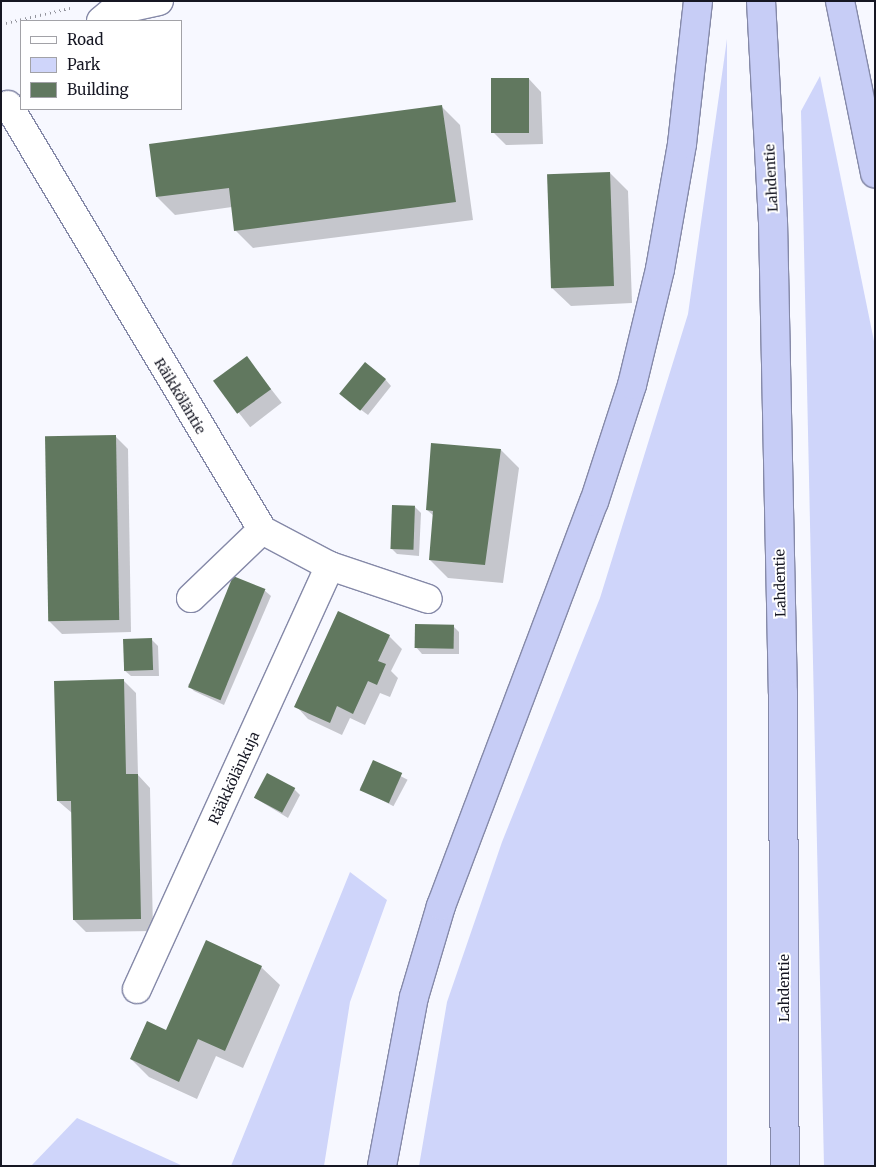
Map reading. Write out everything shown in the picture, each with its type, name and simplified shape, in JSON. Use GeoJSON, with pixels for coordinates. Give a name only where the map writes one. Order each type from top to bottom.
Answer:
{"type":"FeatureCollection","features":[{"type":"Feature","properties":{"kind":"highway"},"geometry":{"type":"LineString","coordinates":[[382,1166],[414,997],[440,906],[591,511],[632,385],[665,240],[698,1]]}},
{"type":"Feature","properties":{"kind":"highway","name":"Lahdentie"},"geometry":{"type":"LineString","coordinates":[[761,1],[773,221],[779,506],[785,1166]]}},
{"type":"Feature","properties":{"kind":"highway"},"geometry":{"type":"LineString","coordinates":[[840,1],[875,173]]}},
{"type":"Feature","properties":{"kind":"street"},"geometry":{"type":"LineString","coordinates":[[107,16],[159,1]]}},
{"type":"Feature","properties":{"kind":"street","name":"Räikköläntie"},"geometry":{"type":"LineString","coordinates":[[10,102],[262,530]]}},
{"type":"Feature","properties":{"kind":"street"},"geometry":{"type":"LineString","coordinates":[[191,598],[262,530],[330,566],[428,599]]}},
{"type":"Feature","properties":{"kind":"street","name":"Rääkkölänkuja"},"geometry":{"type":"LineString","coordinates":[[137,989],[330,566]]}},
{"type":"Feature","properties":{"kind":"path"},"geometry":{"type":"LineString","coordinates":[[1,24],[69,8],[107,16]]}},
{"type":"Feature","properties":{"kind":"green space"},"geometry":{"type":"Polygon","coordinates":[[[727,39],[727,1166],[419,1166],[447,1002],[502,842],[600,598],[688,314],[727,39]]]}},
{"type":"Feature","properties":{"kind":"green space"},"geometry":{"type":"Polygon","coordinates":[[[820,76],[875,346],[875,1166],[824,1166],[801,111],[820,76]]]}},
{"type":"Feature","properties":{"kind":"green space"},"geometry":{"type":"Polygon","coordinates":[[[350,872],[387,900],[350,1002],[324,1166],[231,1166],[350,872]]]}},
{"type":"Feature","properties":{"kind":"green space"},"geometry":{"type":"Polygon","coordinates":[[[77,1118],[183,1166],[31,1166],[77,1118]]]}},
{"type":"Feature","properties":{"kind":"building"},"geometry":{"type":"Polygon","coordinates":[[[491,78],[529,78],[529,133],[491,133],[491,78]]]}},
{"type":"Feature","properties":{"kind":"building"},"geometry":{"type":"Polygon","coordinates":[[[442,105],[456,202],[234,231],[229,188],[156,197],[149,144],[442,105]]]}},
{"type":"Feature","properties":{"kind":"building"},"geometry":{"type":"Polygon","coordinates":[[[610,172],[614,286],[551,288],[547,174],[610,172]]]}},
{"type":"Feature","properties":{"kind":"building"},"geometry":{"type":"Polygon","coordinates":[[[247,356],[271,389],[237,414],[213,381],[247,356]]]}},
{"type":"Feature","properties":{"kind":"building"},"geometry":{"type":"Polygon","coordinates":[[[365,362],[386,379],[360,411],[339,394],[365,362]]]}},
{"type":"Feature","properties":{"kind":"building"},"geometry":{"type":"Polygon","coordinates":[[[116,435],[119,620],[48,621],[45,436],[116,435]]]}},
{"type":"Feature","properties":{"kind":"building"},"geometry":{"type":"Polygon","coordinates":[[[431,443],[501,449],[485,565],[429,560],[433,511],[426,510],[431,443]]]}},
{"type":"Feature","properties":{"kind":"building"},"geometry":{"type":"Polygon","coordinates":[[[392,505],[415,506],[413,550],[390,549],[392,505]]]}},
{"type":"Feature","properties":{"kind":"building"},"geometry":{"type":"Polygon","coordinates":[[[233,576],[265,589],[220,700],[188,687],[233,576]]]}},
{"type":"Feature","properties":{"kind":"building"},"geometry":{"type":"Polygon","coordinates":[[[338,611],[390,635],[378,661],[386,664],[377,685],[368,681],[353,714],[337,706],[330,723],[294,707],[338,611]]]}},
{"type":"Feature","properties":{"kind":"building"},"geometry":{"type":"Polygon","coordinates":[[[415,624],[454,625],[454,649],[415,648],[415,624]]]}},
{"type":"Feature","properties":{"kind":"building"},"geometry":{"type":"Polygon","coordinates":[[[152,638],[153,670],[124,671],[123,639],[152,638]]]}},
{"type":"Feature","properties":{"kind":"building"},"geometry":{"type":"Polygon","coordinates":[[[124,679],[126,774],[138,774],[141,919],[73,920],[71,801],[57,801],[54,681],[124,679]]]}},
{"type":"Feature","properties":{"kind":"building"},"geometry":{"type":"Polygon","coordinates":[[[373,760],[402,773],[389,803],[360,790],[373,760]]]}},
{"type":"Feature","properties":{"kind":"building"},"geometry":{"type":"Polygon","coordinates":[[[267,773],[295,788],[282,813],[254,798],[267,773]]]}},
{"type":"Feature","properties":{"kind":"building"},"geometry":{"type":"Polygon","coordinates":[[[206,940],[262,966],[225,1051],[198,1039],[179,1082],[130,1059],[147,1021],[166,1030],[206,940]]]}}]}
